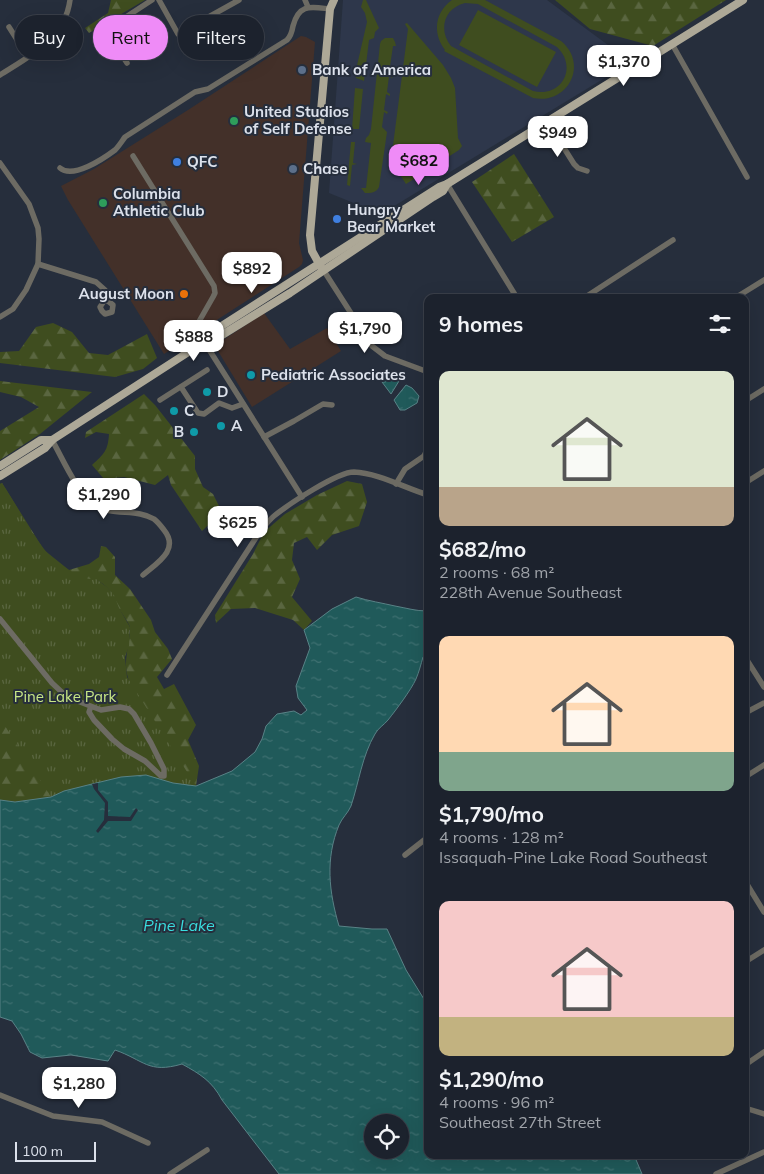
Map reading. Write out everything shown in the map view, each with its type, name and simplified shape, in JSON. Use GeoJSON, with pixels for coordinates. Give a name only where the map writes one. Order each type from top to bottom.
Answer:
{"type":"FeatureCollection","features":[{"type":"Feature","properties":{"kind":"main road"},"geometry":{"type":"LineString","coordinates":[[327,0],[330,9]]}},
{"type":"Feature","properties":{"kind":"main road"},"geometry":{"type":"LineString","coordinates":[[321,268],[312,251],[310,235],[330,9],[334,0]]}},
{"type":"Feature","properties":{"kind":"main road"},"geometry":{"type":"LineString","coordinates":[[0,476],[45,448],[52,440],[204,342],[214,340],[321,268],[443,191],[447,184],[547,120],[743,0]]}},
{"type":"Feature","properties":{"kind":"main road"},"geometry":{"type":"LineString","coordinates":[[0,466],[40,440],[52,440]]}},
{"type":"Feature","properties":{"kind":"street"},"geometry":{"type":"LineString","coordinates":[[66,15],[70,0]]}},
{"type":"Feature","properties":{"kind":"street"},"geometry":{"type":"LineString","coordinates":[[127,63],[106,30],[152,0]]}},
{"type":"Feature","properties":{"kind":"street"},"geometry":{"type":"LineString","coordinates":[[159,0],[178,34],[239,0]]}},
{"type":"Feature","properties":{"kind":"street"},"geometry":{"type":"LineString","coordinates":[[305,0],[308,7]]}},
{"type":"Feature","properties":{"kind":"street"},"geometry":{"type":"LineString","coordinates":[[60,168],[66,172],[74,172],[101,158],[118,147],[125,137],[195,92],[208,89],[287,40],[291,35],[296,15],[302,9],[308,7],[330,9]]}},
{"type":"Feature","properties":{"kind":"street"},"geometry":{"type":"LineString","coordinates":[[9,27],[15,37]]}},
{"type":"Feature","properties":{"kind":"street"},"geometry":{"type":"LineString","coordinates":[[672,44],[746,177]]}},
{"type":"Feature","properties":{"kind":"street"},"geometry":{"type":"LineString","coordinates":[[0,75],[25,60]]}},
{"type":"Feature","properties":{"kind":"street"},"geometry":{"type":"LineString","coordinates":[[547,120],[574,164],[582,171],[587,171]]}},
{"type":"Feature","properties":{"kind":"street"},"geometry":{"type":"LineString","coordinates":[[133,156],[214,286],[215,292],[213,297],[196,328],[302,497]]}},
{"type":"Feature","properties":{"kind":"street"},"geometry":{"type":"LineString","coordinates":[[0,163],[22,193],[34,215],[39,239],[38,264],[26,290],[19,303],[7,314],[0,317]]}},
{"type":"Feature","properties":{"kind":"street"},"geometry":{"type":"LineString","coordinates":[[447,184],[515,294]]}},
{"type":"Feature","properties":{"kind":"street"},"geometry":{"type":"LineString","coordinates":[[590,294],[673,240]]}},
{"type":"Feature","properties":{"kind":"street"},"geometry":{"type":"LineString","coordinates":[[38,264],[96,282],[105,290],[108,301]]}},
{"type":"Feature","properties":{"kind":"street"},"geometry":{"type":"LineString","coordinates":[[321,268],[372,346],[385,356],[424,371]]}},
{"type":"Feature","properties":{"kind":"street"},"geometry":{"type":"LineString","coordinates":[[741,294],[764,280]]}},
{"type":"Feature","properties":{"kind":"street"},"geometry":{"type":"LineString","coordinates":[[160,400],[207,370]]}},
{"type":"Feature","properties":{"kind":"street"},"geometry":{"type":"LineString","coordinates":[[420,370],[424,374]]}},
{"type":"Feature","properties":{"kind":"street"},"geometry":{"type":"LineString","coordinates":[[181,387],[198,414],[204,414],[219,404],[232,408],[243,404]]}},
{"type":"Feature","properties":{"kind":"street"},"geometry":{"type":"LineString","coordinates":[[749,398],[764,389]]}},
{"type":"Feature","properties":{"kind":"street"},"geometry":{"type":"LineString","coordinates":[[264,437],[323,404],[332,405]]}},
{"type":"Feature","properties":{"kind":"street"},"geometry":{"type":"LineString","coordinates":[[52,440],[81,491],[89,500],[105,510],[152,518],[167,533],[171,543],[170,548],[143,576]]}},
{"type":"Feature","properties":{"kind":"street"},"geometry":{"type":"LineString","coordinates":[[396,484],[405,469],[424,456]]}},
{"type":"Feature","properties":{"kind":"street"},"geometry":{"type":"LineString","coordinates":[[749,480],[764,471]]}},
{"type":"Feature","properties":{"kind":"street"},"geometry":{"type":"LineString","coordinates":[[167,675],[264,527],[278,513],[339,476],[352,472],[364,474],[424,494]]}},
{"type":"Feature","properties":{"kind":"street"},"geometry":{"type":"LineString","coordinates":[[0,619],[59,692],[101,710],[120,707],[129,709],[152,743],[164,769],[164,776],[161,776],[145,762],[112,739],[94,720],[89,712],[91,706]]}},
{"type":"Feature","properties":{"kind":"street"},"geometry":{"type":"LineString","coordinates":[[749,663],[764,687]]}},
{"type":"Feature","properties":{"kind":"street"},"geometry":{"type":"LineString","coordinates":[[749,711],[764,703]]}},
{"type":"Feature","properties":{"kind":"street"},"geometry":{"type":"LineString","coordinates":[[749,774],[764,765]]}},
{"type":"Feature","properties":{"kind":"street"},"geometry":{"type":"LineString","coordinates":[[405,855],[424,840]]}},
{"type":"Feature","properties":{"kind":"street"},"geometry":{"type":"LineString","coordinates":[[749,888],[764,912]]}},
{"type":"Feature","properties":{"kind":"street"},"geometry":{"type":"LineString","coordinates":[[749,959],[764,950]]}},
{"type":"Feature","properties":{"kind":"street"},"geometry":{"type":"LineString","coordinates":[[749,1061],[764,1052]]}},
{"type":"Feature","properties":{"kind":"street"},"geometry":{"type":"LineString","coordinates":[[0,1095],[53,1116],[102,1122],[148,1143]]}},
{"type":"Feature","properties":{"kind":"street"},"geometry":{"type":"LineString","coordinates":[[749,1109],[764,1114]]}},
{"type":"Feature","properties":{"kind":"street"},"geometry":{"type":"LineString","coordinates":[[170,1174],[208,1150]]}},
{"type":"Feature","properties":{"kind":"street"},"geometry":{"type":"LineString","coordinates":[[749,1159],[764,1152]]}},
{"type":"Feature","properties":{"kind":"street"},"geometry":{"type":"LineString","coordinates":[[716,1174],[749,1159]]}},
{"type":"Feature","properties":{"kind":"shaded area"},"geometry":{"type":"Polygon","coordinates":[[[343,0],[547,0],[631,62],[381,214],[329,193],[343,0]]]}},
{"type":"Feature","properties":{"kind":"shaded area"},"geometry":{"type":"Polygon","coordinates":[[[301,36],[315,42],[299,243],[303,260],[302,264],[164,354],[61,186],[94,169],[301,36]]]}},
{"type":"Feature","properties":{"kind":"shaded area"},"geometry":{"type":"Polygon","coordinates":[[[264,313],[290,349],[327,328],[341,351],[252,407],[218,351],[217,344],[264,313]]]}},
{"type":"Feature","properties":{"kind":"green space"},"geometry":{"type":"Polygon","coordinates":[[[111,0],[145,0],[120,15],[105,15],[108,13],[111,0]]]}},
{"type":"Feature","properties":{"kind":"green space"},"geometry":{"type":"Polygon","coordinates":[[[363,0],[366,0],[379,28],[375,32],[374,38],[369,40],[364,81],[356,78],[355,74],[367,22],[361,7],[363,0]]]}},
{"type":"Feature","properties":{"kind":"green space"},"geometry":{"type":"Polygon","coordinates":[[[452,0],[485,0],[561,41],[569,50],[573,61],[574,71],[571,81],[565,89],[556,95],[545,99],[533,98],[444,51],[438,37],[437,23],[446,5],[452,0]],[[465,3],[452,10],[448,15],[444,27],[447,40],[451,46],[533,91],[543,92],[552,90],[559,85],[564,79],[566,63],[557,47],[478,4],[465,3]]]}},
{"type":"Feature","properties":{"kind":"green space"},"geometry":{"type":"Polygon","coordinates":[[[555,0],[726,0],[653,46],[590,29],[555,0]]]}},
{"type":"Feature","properties":{"kind":"green space"},"geometry":{"type":"Polygon","coordinates":[[[478,10],[556,52],[537,87],[459,45],[478,10]]]}},
{"type":"Feature","properties":{"kind":"green space"},"geometry":{"type":"Polygon","coordinates":[[[93,23],[93,31],[89,33],[85,28],[93,23]]]}},
{"type":"Feature","properties":{"kind":"green space"},"geometry":{"type":"Polygon","coordinates":[[[407,23],[443,65],[451,78],[455,88],[458,138],[462,146],[459,150],[406,184],[391,161],[408,29],[405,24],[407,23]]]}},
{"type":"Feature","properties":{"kind":"green space"},"geometry":{"type":"Polygon","coordinates":[[[385,38],[393,38],[396,46],[393,46],[389,73],[393,76],[392,78],[389,76],[387,92],[390,96],[386,94],[384,110],[388,112],[387,114],[384,112],[382,127],[387,132],[379,187],[375,192],[365,193],[361,188],[366,188],[371,143],[365,142],[371,129],[380,44],[385,38]]]}},
{"type":"Feature","properties":{"kind":"green space"},"geometry":{"type":"Polygon","coordinates":[[[355,88],[363,89],[359,129],[352,129],[355,88]]]}},
{"type":"Feature","properties":{"kind":"green space"},"geometry":{"type":"Polygon","coordinates":[[[351,142],[355,142],[353,163],[357,164],[352,165],[350,186],[347,185],[351,142]]]}},
{"type":"Feature","properties":{"kind":"green space"},"geometry":{"type":"Polygon","coordinates":[[[514,154],[554,217],[512,242],[472,182],[514,154]]]}},
{"type":"Feature","properties":{"kind":"green space"},"geometry":{"type":"Polygon","coordinates":[[[53,323],[72,332],[89,353],[108,355],[147,334],[157,358],[143,369],[115,377],[0,363],[0,352],[19,351],[36,327],[53,323]]]}},
{"type":"Feature","properties":{"kind":"green space"},"geometry":{"type":"Polygon","coordinates":[[[0,381],[92,392],[40,434],[0,460],[0,431],[39,407],[21,397],[0,392],[0,381]]]}},
{"type":"Feature","properties":{"kind":"green space"},"geometry":{"type":"Polygon","coordinates":[[[144,394],[155,405],[195,456],[195,469],[203,487],[213,494],[222,512],[202,531],[171,485],[168,475],[155,485],[124,477],[104,479],[92,465],[105,452],[109,434],[96,432],[85,438],[86,432],[144,394]]]}},
{"type":"Feature","properties":{"kind":"green space"},"geometry":{"type":"Polygon","coordinates":[[[347,481],[362,484],[367,502],[359,526],[332,535],[317,550],[307,537],[294,543],[292,560],[300,579],[292,597],[312,621],[304,630],[293,620],[255,608],[231,609],[216,623],[215,615],[253,554],[264,532],[285,514],[317,495],[347,481]]]}},
{"type":"Feature","properties":{"kind":"green space"},"geometry":{"type":"Polygon","coordinates":[[[2,483],[44,550],[69,570],[89,564],[99,557],[101,546],[106,547],[115,557],[115,575],[130,589],[151,620],[155,632],[168,649],[172,659],[157,677],[164,689],[174,684],[196,725],[188,740],[199,766],[196,786],[121,777],[64,791],[51,797],[15,802],[0,800],[0,688],[130,683],[127,676],[126,662],[130,627],[111,592],[97,580],[76,600],[0,484],[2,483]]]}},
{"type":"Feature","properties":{"kind":"green space","name":"Pine Lake Park"},"geometry":{"type":"Polygon","coordinates":[[[2,483],[48,554],[76,574],[96,579],[114,595],[130,627],[129,646],[125,657],[127,677],[196,786],[121,777],[64,791],[51,797],[3,723],[0,717],[0,484],[2,483]]]}},
{"type":"Feature","properties":{"kind":"water"},"geometry":{"type":"Polygon","coordinates":[[[380,375],[390,376],[399,381],[391,394],[379,378],[380,375]]]}},
{"type":"Feature","properties":{"kind":"water"},"geometry":{"type":"Polygon","coordinates":[[[406,385],[412,388],[419,396],[417,403],[405,410],[400,410],[394,400],[406,385]]]}},
{"type":"Feature","properties":{"kind":"water","name":"Pine Lake"},"geometry":{"type":"Polygon","coordinates":[[[356,597],[424,611],[424,657],[416,679],[407,694],[388,720],[376,732],[371,742],[351,806],[340,822],[335,838],[330,863],[330,876],[339,926],[387,929],[406,970],[424,999],[424,1159],[636,1159],[642,1174],[279,1174],[214,1088],[200,1075],[182,1064],[171,1067],[154,1067],[115,1050],[108,1061],[71,1055],[42,1058],[30,1052],[12,1021],[0,1017],[0,800],[15,802],[51,797],[64,791],[121,777],[146,775],[173,783],[196,786],[232,771],[255,752],[266,726],[277,714],[294,711],[301,715],[307,710],[298,698],[296,686],[310,648],[304,630],[332,609],[356,597]]]}},
{"type":"Feature","properties":{"kind":"pier"},"geometry":{"type":"Polygon","coordinates":[[[98,783],[98,790],[108,802],[108,816],[130,817],[136,808],[138,810],[131,821],[108,821],[98,833],[96,831],[104,820],[105,803],[92,784],[98,783]]]}},
{"type":"Feature","properties":{"kind":"place","name":"Bank of America"},"geometry":{"type":"Point","coordinates":[302,70]}},
{"type":"Feature","properties":{"kind":"place","name":"United Studios of Self Defense"},"geometry":{"type":"Point","coordinates":[234,121]}},
{"type":"Feature","properties":{"kind":"place","name":"QFC"},"geometry":{"type":"Point","coordinates":[177,162]}},
{"type":"Feature","properties":{"kind":"place","name":"Chase"},"geometry":{"type":"Point","coordinates":[293,169]}},
{"type":"Feature","properties":{"kind":"place","name":"Columbia Athletic Club"},"geometry":{"type":"Point","coordinates":[103,203]}},
{"type":"Feature","properties":{"kind":"place","name":"Hungry Bear Market"},"geometry":{"type":"Point","coordinates":[337,219]}},
{"type":"Feature","properties":{"kind":"place","name":"August Moon"},"geometry":{"type":"Point","coordinates":[184,294]}},
{"type":"Feature","properties":{"kind":"place","name":"Pediatric Associates"},"geometry":{"type":"Point","coordinates":[251,375]}},
{"type":"Feature","properties":{"kind":"place","name":"D"},"geometry":{"type":"Point","coordinates":[207,392]}},
{"type":"Feature","properties":{"kind":"place","name":"C"},"geometry":{"type":"Point","coordinates":[174,411]}},
{"type":"Feature","properties":{"kind":"place","name":"A"},"geometry":{"type":"Point","coordinates":[221,426]}},
{"type":"Feature","properties":{"kind":"place","name":"B"},"geometry":{"type":"Point","coordinates":[194,432]}}]}
